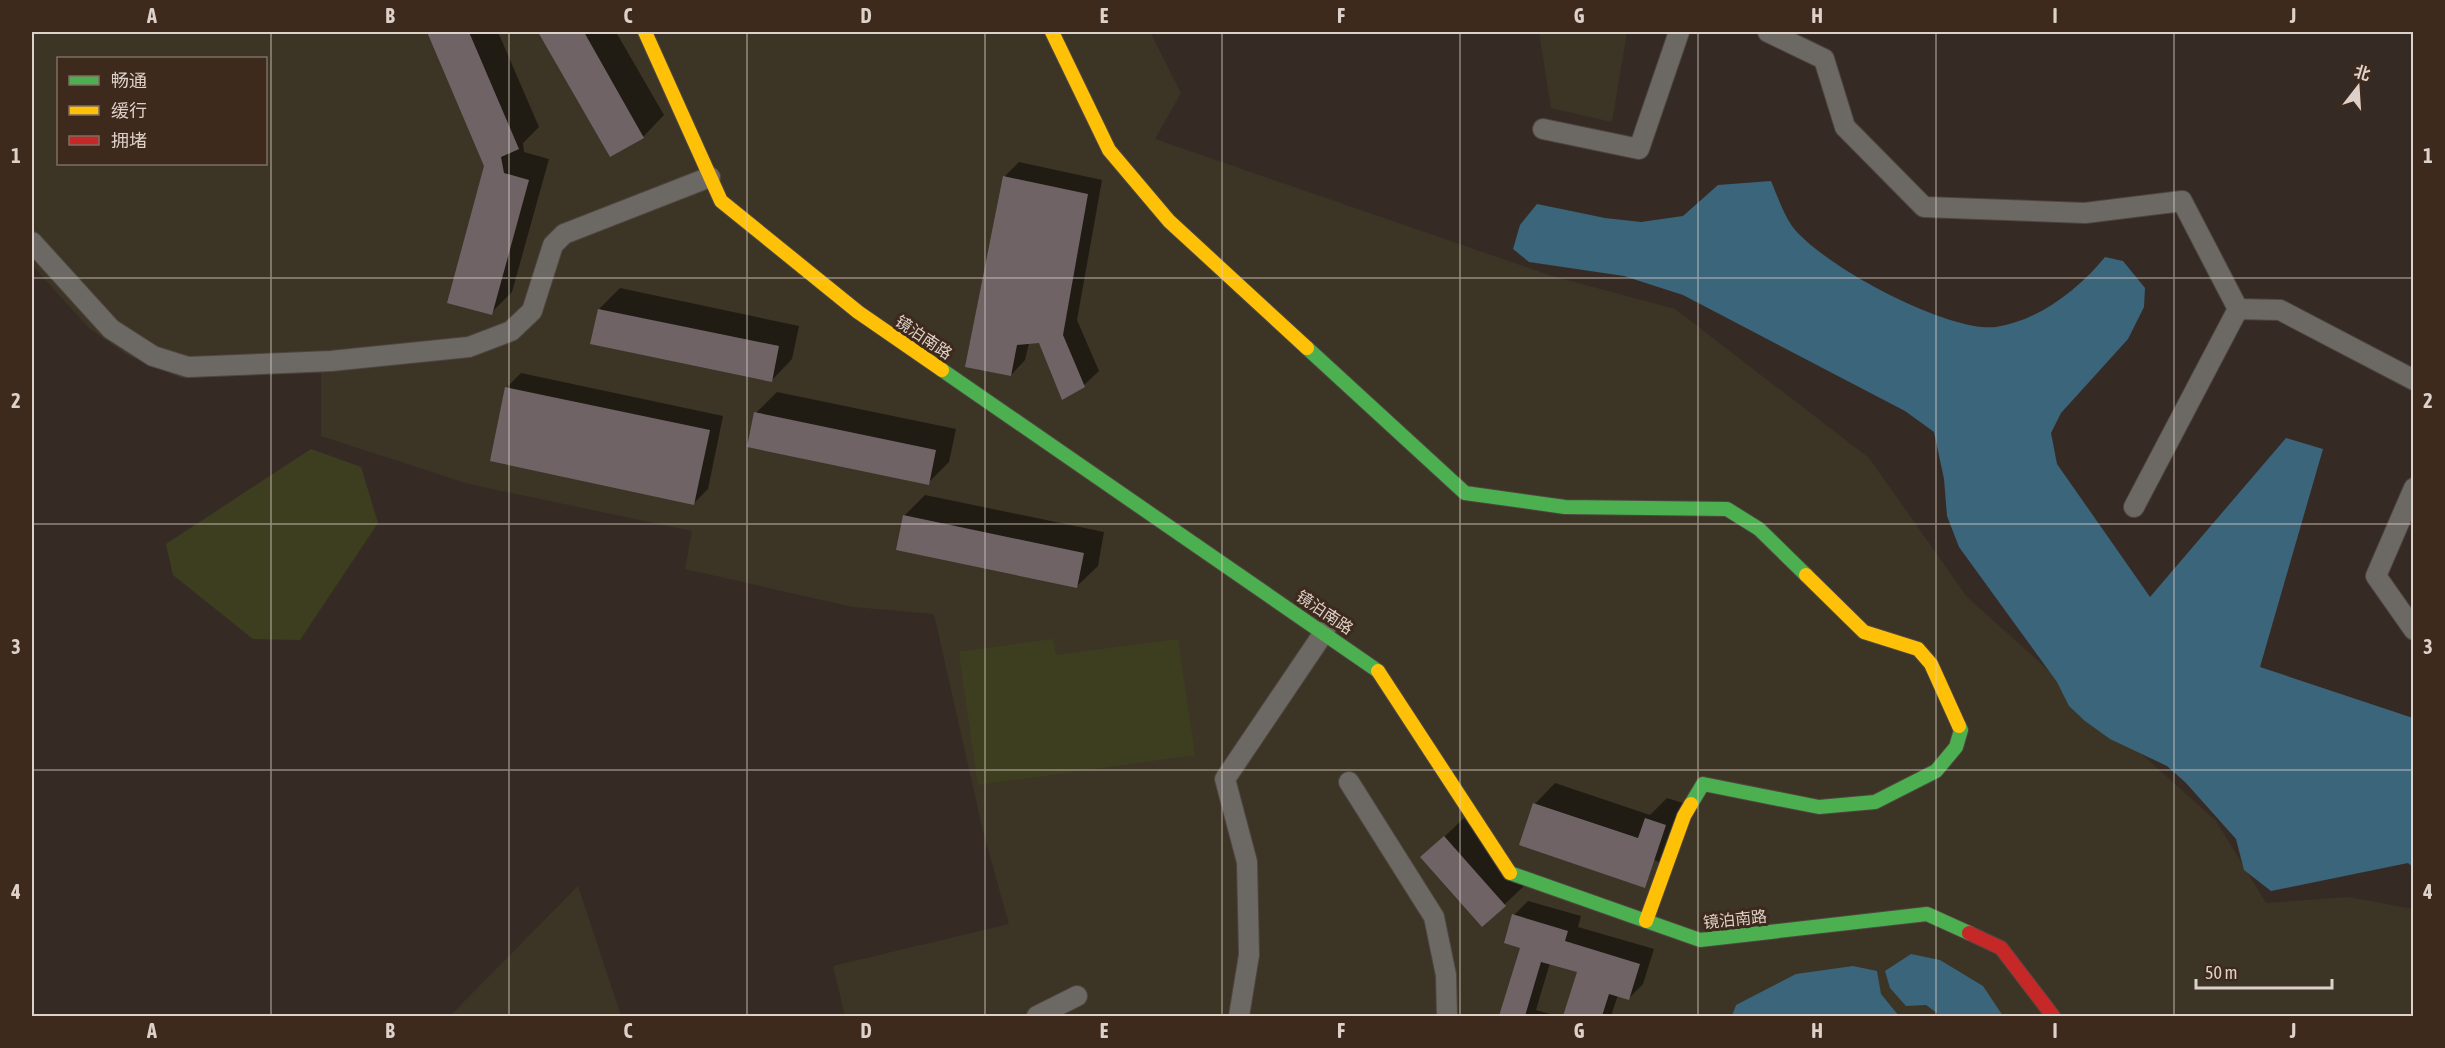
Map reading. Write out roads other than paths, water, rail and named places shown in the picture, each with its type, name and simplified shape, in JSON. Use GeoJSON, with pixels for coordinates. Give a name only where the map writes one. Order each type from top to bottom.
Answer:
{"type":"FeatureCollection","features":[{"type":"Feature","properties":{"kind":"street","name":"镜泊南路"},"geometry":{"type":"LineString","coordinates":[[645,32],[721,201],[858,312],[1375,666],[1511,874],[1700,940],[1927,914],[2001,948],[2053,1017]]}},
{"type":"Feature","properties":{"kind":"street"},"geometry":{"type":"LineString","coordinates":[[1052,32],[1109,150],[1169,220],[1464,493],[1565,507],[1727,509],[1759,529],[1864,632],[1918,649],[1931,664],[1961,730],[1956,747],[1936,771],[1875,802],[1819,807],[1703,784],[1684,816],[1646,921]]}},
{"type":"Feature","properties":{"kind":"street"},"geometry":{"type":"LineString","coordinates":[[1543,129],[1639,149],[1679,32]]}},
{"type":"Feature","properties":{"kind":"street"},"geometry":{"type":"LineString","coordinates":[[1768,32],[1824,58],[1845,127],[1924,207],[2085,213],[2182,201],[2238,309]]}},
{"type":"Feature","properties":{"kind":"street"},"geometry":{"type":"LineString","coordinates":[[32,242],[111,329],[153,356],[188,367],[343,360],[469,347],[511,331],[532,311],[554,245],[564,234],[710,177]]}},
{"type":"Feature","properties":{"kind":"street"},"geometry":{"type":"LineString","coordinates":[[2238,309],[2280,310],[2414,380]]}},
{"type":"Feature","properties":{"kind":"street"},"geometry":{"type":"LineString","coordinates":[[2134,507],[2238,309]]}},
{"type":"Feature","properties":{"kind":"street"},"geometry":{"type":"LineString","coordinates":[[2414,488],[2376,576],[2414,630]]}},
{"type":"Feature","properties":{"kind":"street"},"geometry":{"type":"LineString","coordinates":[[1239,1017],[1250,955],[1247,862],[1225,779],[1325,631]]}},
{"type":"Feature","properties":{"kind":"street"},"geometry":{"type":"LineString","coordinates":[[1350,782],[1434,917],[1446,975],[1447,1017]]}},
{"type":"Feature","properties":{"kind":"street"},"geometry":{"type":"LineString","coordinates":[[1037,1017],[1077,996]]}},
{"type":"Feature","properties":{"kind":"water"},"geometry":{"type":"Polygon","coordinates":[[[1771,181],[1792,226],[1807,242],[1829,259],[1857,277],[1918,308],[1975,326],[1996,327],[2027,318],[2057,302],[2070,292],[2105,257],[2123,261],[2145,288],[2144,307],[2128,339],[2061,413],[2051,433],[2057,464],[2150,597],[2286,438],[2323,449],[2260,667],[2413,718],[2413,867],[2408,863],[2271,891],[2244,870],[2236,839],[2186,783],[2167,766],[2110,739],[2069,706],[2057,682],[1959,547],[1947,516],[1944,479],[1934,432],[1905,411],[1683,295],[1624,276],[1529,262],[1513,249],[1520,225],[1537,204],[1605,218],[1641,222],[1683,216],[1718,185],[1771,181]]]}},
{"type":"Feature","properties":{"kind":"water"},"geometry":{"type":"Polygon","coordinates":[[[1911,954],[1940,960],[1983,986],[2003,1016],[1941,1016],[1926,1005],[1906,1006],[1890,988],[1885,971],[1911,954]]]}},
{"type":"Feature","properties":{"kind":"water"},"geometry":{"type":"Polygon","coordinates":[[[1853,966],[1877,971],[1881,994],[1899,1016],[1732,1016],[1736,1005],[1796,974],[1853,966]]]}}]}
